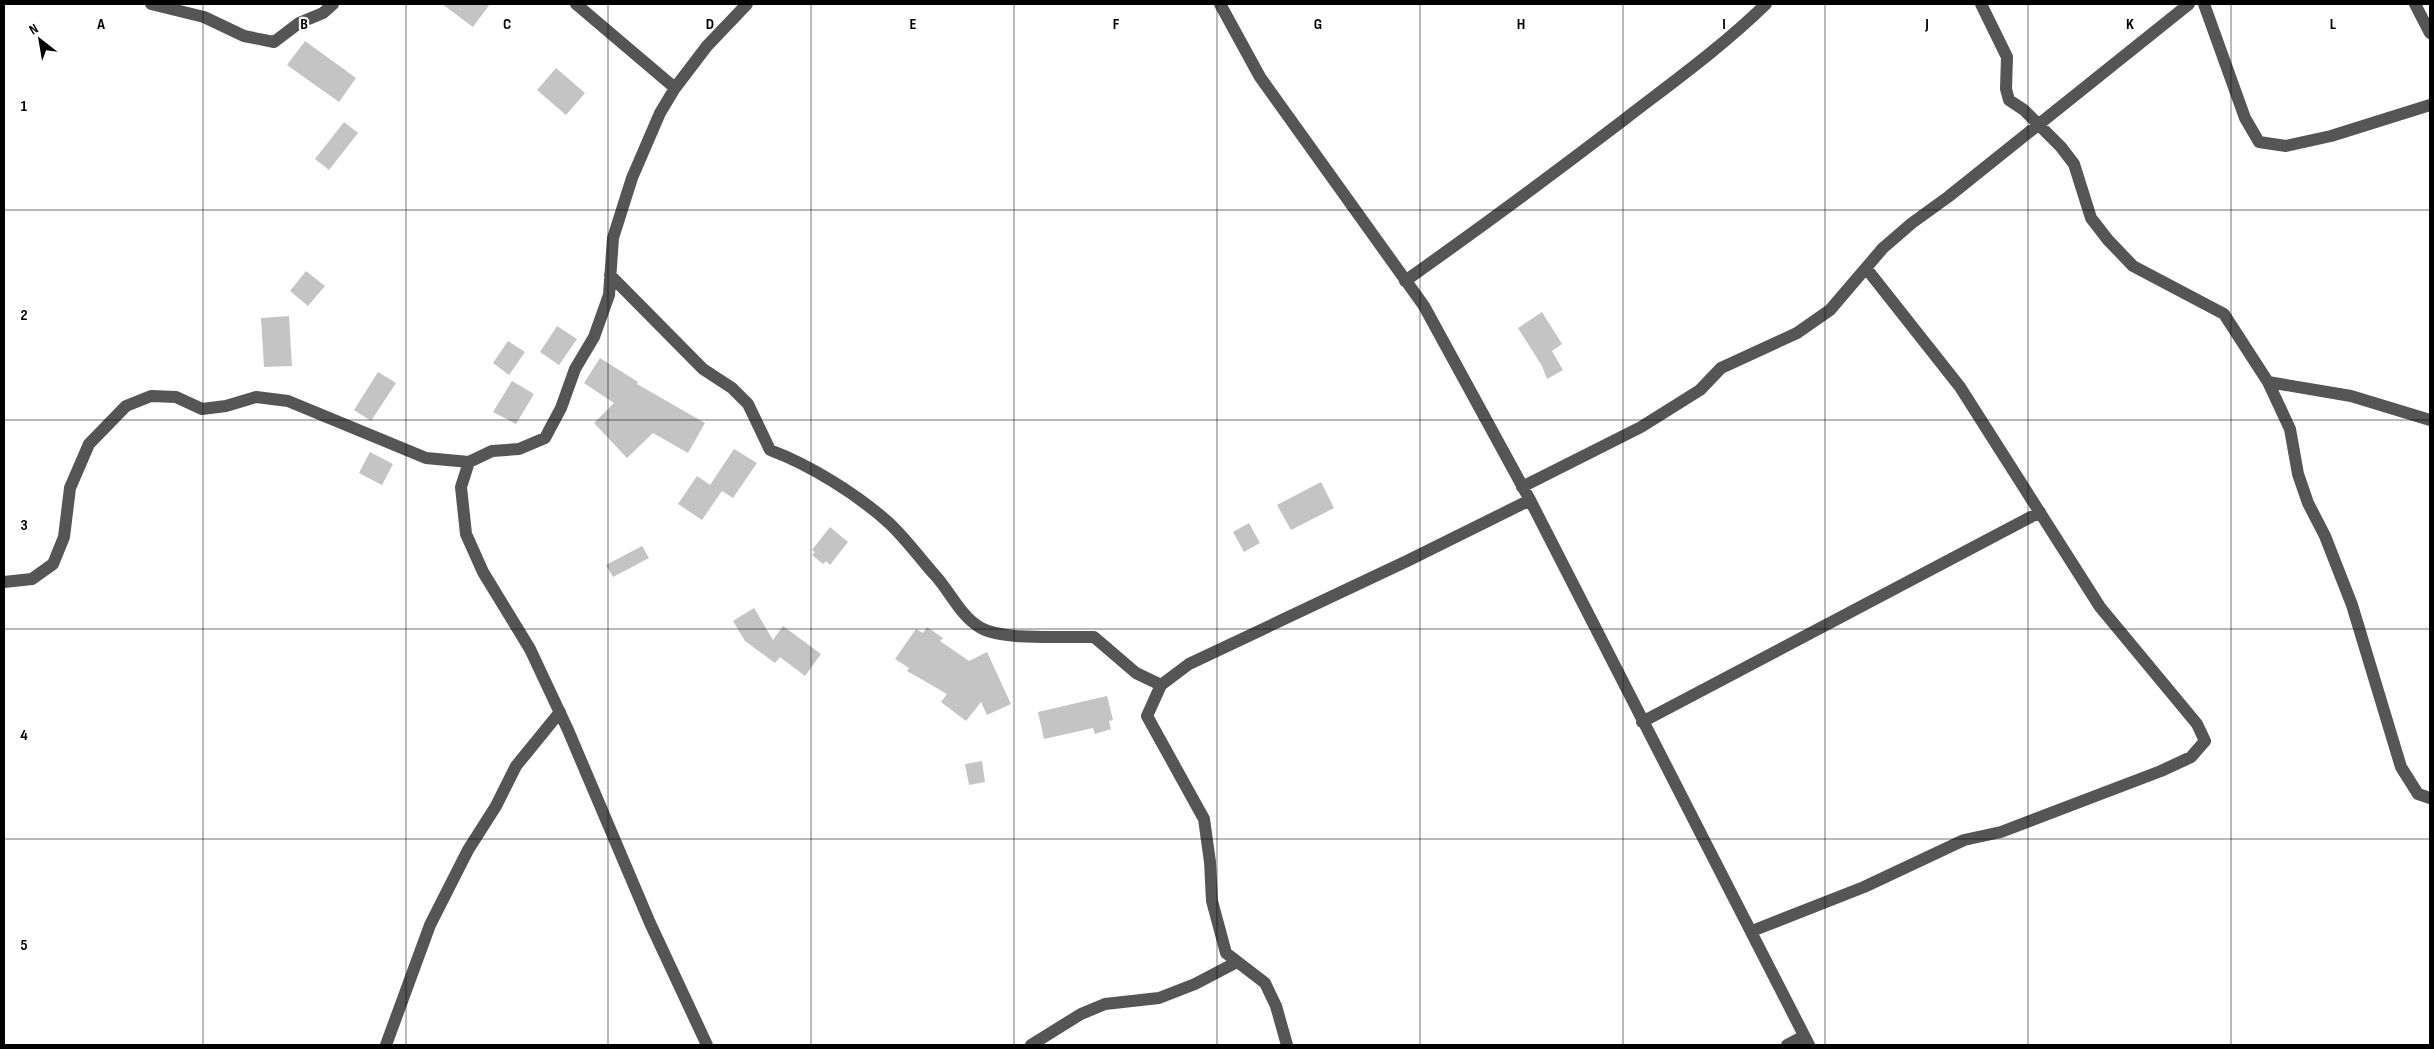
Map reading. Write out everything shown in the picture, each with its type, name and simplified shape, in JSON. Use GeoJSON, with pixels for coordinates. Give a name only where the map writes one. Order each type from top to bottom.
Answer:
{"type":"FeatureCollection","features":[{"type":"Feature","properties":{"kind":"street"},"geometry":{"type":"LineString","coordinates":[[151,4],[204,17],[244,36],[274,42],[299,23],[323,13],[333,4]]}},
{"type":"Feature","properties":{"kind":"street"},"geometry":{"type":"LineString","coordinates":[[576,4],[675,88]]}},
{"type":"Feature","properties":{"kind":"street"},"geometry":{"type":"LineString","coordinates":[[4,582],[32,578],[52,564],[64,538],[70,488],[89,444],[126,406],[151,396],[176,397],[202,408],[226,406],[256,397],[288,401],[426,458],[469,462],[492,450],[519,449],[545,438],[560,408],[575,370],[594,337],[609,295],[613,238],[632,178],[660,113],[675,88],[707,46],[747,4]]}},
{"type":"Feature","properties":{"kind":"street"},"geometry":{"type":"LineString","coordinates":[[1220,4],[1260,77],[1424,306],[1530,500],[1642,722],[1752,931],[1806,1041],[1787,1045]]}},
{"type":"Feature","properties":{"kind":"street"},"geometry":{"type":"LineString","coordinates":[[1405,281],[1510,207],[1650,100],[1744,25],[1766,4]]}},
{"type":"Feature","properties":{"kind":"street"},"geometry":{"type":"LineString","coordinates":[[1981,4],[2008,57],[2006,88],[2009,100],[2062,147],[2074,164],[2091,218],[2108,240],[2133,266],[2224,314],[2268,382],[2290,429],[2298,474],[2308,503],[2325,536],[2352,605],[2401,767],[2418,794],[2430,798]]}},
{"type":"Feature","properties":{"kind":"street"},"geometry":{"type":"LineString","coordinates":[[1522,487],[1641,427],[1700,390],[1721,368],[1797,333],[1830,310],[1883,248],[1912,223],[1948,197],[2189,4]]}},
{"type":"Feature","properties":{"kind":"street"},"geometry":{"type":"LineString","coordinates":[[2204,4],[2245,118],[2259,142],[2286,146],[2331,136],[2430,105]]}},
{"type":"Feature","properties":{"kind":"street"},"geometry":{"type":"LineString","coordinates":[[2415,4],[2430,33]]}},
{"type":"Feature","properties":{"kind":"street"},"geometry":{"type":"LineString","coordinates":[[1752,931],[1864,887],[1964,840],[2002,832],[2161,771],[2191,757],[2206,740],[2197,724],[2100,607],[1960,387],[1866,268]]}},
{"type":"Feature","properties":{"kind":"street"},"geometry":{"type":"LineString","coordinates":[[610,275],[702,369],[732,388],[748,404],[770,450],[791,458],[827,477],[888,523],[939,578],[964,613],[982,628],[1016,637],[1094,637],[1136,673],[1161,685]]}},
{"type":"Feature","properties":{"kind":"street"},"geometry":{"type":"LineString","coordinates":[[2268,382],[2351,396],[2430,420]]}},
{"type":"Feature","properties":{"kind":"street"},"geometry":{"type":"LineString","coordinates":[[469,462],[461,487],[466,534],[483,572],[530,649],[560,712],[600,801],[650,923],[706,1045]]}},
{"type":"Feature","properties":{"kind":"street"},"geometry":{"type":"LineString","coordinates":[[1287,1045],[1276,1006],[1265,983],[1226,953],[1212,901],[1210,862],[1204,820],[1147,716],[1161,685],[1189,664],[1407,561],[1530,500]]}},
{"type":"Feature","properties":{"kind":"street"},"geometry":{"type":"LineString","coordinates":[[1642,722],[2040,512]]}},
{"type":"Feature","properties":{"kind":"street"},"geometry":{"type":"LineString","coordinates":[[386,1045],[430,924],[468,850],[496,806],[516,766],[560,712]]}},
{"type":"Feature","properties":{"kind":"street"},"geometry":{"type":"LineString","coordinates":[[1031,1045],[1081,1014],[1105,1004],[1159,998],[1195,984],[1237,962]]}},
{"type":"Feature","properties":{"kind":"building"},"geometry":{"type":"Polygon","coordinates":[[[442,4],[490,4],[473,27],[442,4]]]}},
{"type":"Feature","properties":{"kind":"building"},"geometry":{"type":"Polygon","coordinates":[[[305,41],[356,78],[339,102],[287,65],[305,41]]]}},
{"type":"Feature","properties":{"kind":"building"},"geometry":{"type":"Polygon","coordinates":[[[556,68],[585,93],[566,115],[537,90],[556,68]]]}},
{"type":"Feature","properties":{"kind":"building"},"geometry":{"type":"Polygon","coordinates":[[[344,122],[358,133],[329,170],[315,159],[344,122]]]}},
{"type":"Feature","properties":{"kind":"building"},"geometry":{"type":"Polygon","coordinates":[[[306,271],[325,286],[308,306],[290,291],[306,271]]]}},
{"type":"Feature","properties":{"kind":"building"},"geometry":{"type":"Polygon","coordinates":[[[1542,312],[1562,344],[1552,351],[1563,370],[1547,379],[1542,366],[1518,328],[1542,312]]]}},
{"type":"Feature","properties":{"kind":"building"},"geometry":{"type":"Polygon","coordinates":[[[289,316],[292,366],[264,367],[261,318],[289,316]]]}},
{"type":"Feature","properties":{"kind":"building"},"geometry":{"type":"Polygon","coordinates":[[[557,326],[577,339],[559,365],[540,352],[557,326]]]}},
{"type":"Feature","properties":{"kind":"building"},"geometry":{"type":"Polygon","coordinates":[[[508,341],[525,352],[509,375],[493,363],[508,341]]]}},
{"type":"Feature","properties":{"kind":"building"},"geometry":{"type":"Polygon","coordinates":[[[600,358],[638,382],[637,384],[705,423],[688,453],[653,433],[627,458],[594,423],[614,403],[584,383],[600,358]]]}},
{"type":"Feature","properties":{"kind":"building"},"geometry":{"type":"Polygon","coordinates":[[[378,372],[396,383],[371,421],[354,410],[378,372]]]}},
{"type":"Feature","properties":{"kind":"building"},"geometry":{"type":"Polygon","coordinates":[[[512,381],[534,394],[516,424],[493,412],[512,381]]]}},
{"type":"Feature","properties":{"kind":"building"},"geometry":{"type":"Polygon","coordinates":[[[734,449],[757,463],[733,498],[722,491],[702,520],[678,504],[697,476],[710,485],[734,449]]]}},
{"type":"Feature","properties":{"kind":"building"},"geometry":{"type":"Polygon","coordinates":[[[370,452],[393,464],[382,485],[359,473],[370,452]]]}},
{"type":"Feature","properties":{"kind":"building"},"geometry":{"type":"Polygon","coordinates":[[[1321,482],[1334,508],[1291,530],[1277,505],[1321,482]]]}},
{"type":"Feature","properties":{"kind":"building"},"geometry":{"type":"Polygon","coordinates":[[[1249,523],[1260,543],[1244,552],[1233,532],[1249,523]]]}},
{"type":"Feature","properties":{"kind":"building"},"geometry":{"type":"Polygon","coordinates":[[[830,527],[848,542],[830,565],[826,561],[823,564],[812,555],[815,552],[812,550],[830,527]]]}},
{"type":"Feature","properties":{"kind":"building"},"geometry":{"type":"Polygon","coordinates":[[[642,546],[649,558],[613,577],[606,565],[642,546]]]}},
{"type":"Feature","properties":{"kind":"building"},"geometry":{"type":"Polygon","coordinates":[[[754,608],[773,640],[783,626],[821,654],[805,676],[780,657],[775,663],[745,641],[733,621],[754,608]]]}},
{"type":"Feature","properties":{"kind":"building"},"geometry":{"type":"Polygon","coordinates":[[[927,627],[943,638],[940,641],[969,661],[987,652],[1011,704],[987,715],[981,702],[966,721],[941,702],[947,694],[907,671],[909,668],[895,659],[916,629],[923,633],[927,627]]]}},
{"type":"Feature","properties":{"kind":"building"},"geometry":{"type":"Polygon","coordinates":[[[1107,696],[1113,720],[1109,721],[1111,729],[1095,734],[1093,728],[1044,739],[1038,712],[1107,696]]]}},
{"type":"Feature","properties":{"kind":"building"},"geometry":{"type":"Polygon","coordinates":[[[982,761],[985,782],[969,785],[965,764],[982,761]]]}}]}
